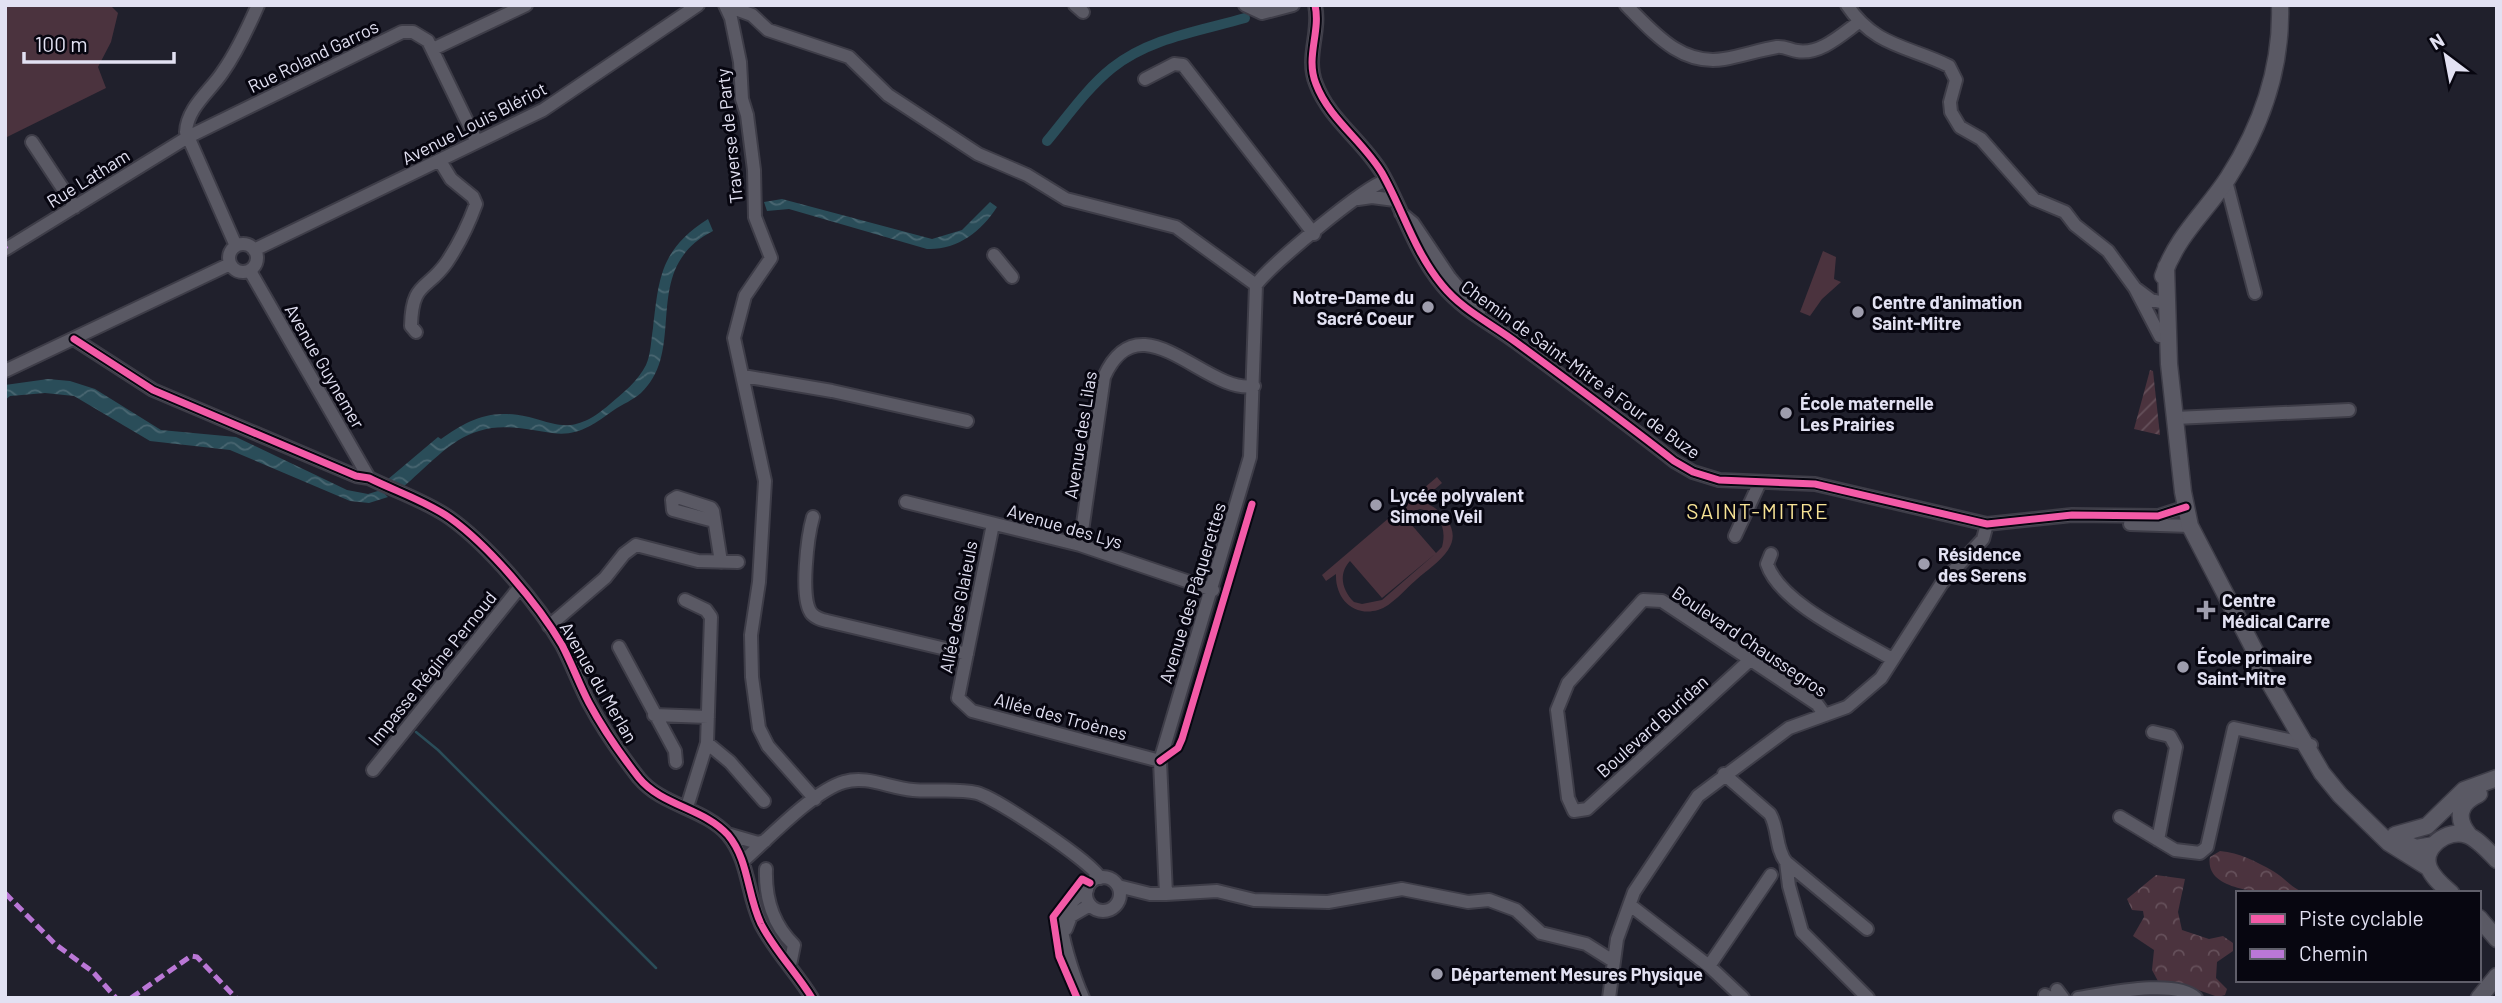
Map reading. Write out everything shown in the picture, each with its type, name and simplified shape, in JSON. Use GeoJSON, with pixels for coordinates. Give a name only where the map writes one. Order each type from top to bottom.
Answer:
{"type":"FeatureCollection","features":[{"type":"Feature","properties":{"kind":"street"},"geometry":{"type":"LineString","coordinates":[[236,246],[188,137],[186,124],[193,109],[223,72],[258,5]]}},
{"type":"Feature","properties":{"kind":"street"},"geometry":{"type":"LineString","coordinates":[[477,142],[433,49],[526,5]]}},
{"type":"Feature","properties":{"kind":"street","name":"Avenue Louis Blériot"},"geometry":{"type":"LineString","coordinates":[[254,250],[543,110],[698,5]]}},
{"type":"Feature","properties":{"kind":"street"},"geometry":{"type":"LineString","coordinates":[[725,5],[752,15],[768,30],[849,57],[888,95],[978,153],[1027,175],[1066,200],[1175,227],[1256,285],[1270,268],[1355,200],[1385,181]]}},
{"type":"Feature","properties":{"kind":"street","name":"Traverse de Party"},"geometry":{"type":"LineString","coordinates":[[725,5],[740,62],[742,99],[754,170],[755,217],[771,258],[745,296],[734,338],[734,351],[743,376],[765,481],[755,619],[766,729],[780,754],[820,795]]}},
{"type":"Feature","properties":{"kind":"street"},"geometry":{"type":"LineString","coordinates":[[1245,5],[1262,13],[1293,5]]}},
{"type":"Feature","properties":{"kind":"street"},"geometry":{"type":"LineString","coordinates":[[1626,5],[1674,50],[1702,59],[1721,60],[1780,46],[1799,52],[1816,50],[1858,22]]}},
{"type":"Feature","properties":{"kind":"street"},"geometry":{"type":"LineString","coordinates":[[1847,5],[1858,22],[1893,46],[1949,66],[1956,80],[1950,102],[1951,111],[1960,127],[1981,139],[2034,199],[2065,212],[2075,225],[2108,251],[2164,335]]}},
{"type":"Feature","properties":{"kind":"street"},"geometry":{"type":"LineString","coordinates":[[2280,5],[2278,60],[2270,91],[2226,181],[2181,236],[2166,267],[2161,303],[2190,526],[2258,657],[2259,665],[2310,744],[2344,784],[2395,835],[2416,848],[2454,833],[2469,835]]}},
{"type":"Feature","properties":{"kind":"street","name":"Chemin de Saint-Mitre à Four de Buze"},"geometry":{"type":"LineString","coordinates":[[1315,8],[1311,54],[1315,82],[1322,98],[1385,181],[1402,213],[1413,223],[1450,278],[1486,321],[1674,461],[1693,472],[1719,480],[1804,484],[1826,493],[1946,523],[1986,526],[2031,528],[2048,520],[2158,516],[2186,507]]}},
{"type":"Feature","properties":{"kind":"street","name":"Rue Roland Garros"},"geometry":{"type":"LineString","coordinates":[[188,137],[402,32],[422,36],[433,49]]}},
{"type":"Feature","properties":{"kind":"street"},"geometry":{"type":"LineString","coordinates":[[1144,79],[1174,64],[1183,65],[1314,234]]}},
{"type":"Feature","properties":{"kind":"street","name":"Rue Latham"},"geometry":{"type":"LineString","coordinates":[[6,249],[188,137]]}},
{"type":"Feature","properties":{"kind":"street"},"geometry":{"type":"LineString","coordinates":[[32,142],[75,207]]}},
{"type":"Feature","properties":{"kind":"street"},"geometry":{"type":"LineString","coordinates":[[416,331],[411,326],[415,294],[446,263],[455,243],[463,239],[476,204],[473,197],[451,179],[440,161]]}},
{"type":"Feature","properties":{"kind":"street"},"geometry":{"type":"LineString","coordinates":[[2226,181],[2255,293]]}},
{"type":"Feature","properties":{"kind":"street"},"geometry":{"type":"LineString","coordinates":[[1355,200],[1372,197],[1395,200]]}},
{"type":"Feature","properties":{"kind":"street"},"geometry":{"type":"LineString","coordinates":[[5,371],[227,265],[231,251],[236,246],[245,244],[254,250],[257,260],[250,271],[240,271],[227,265]]}},
{"type":"Feature","properties":{"kind":"street"},"geometry":{"type":"LineString","coordinates":[[994,254],[1012,277]]}},
{"type":"Feature","properties":{"kind":"street","name":"Avenue Guynemer"},"geometry":{"type":"LineString","coordinates":[[250,271],[374,481]]}},
{"type":"Feature","properties":{"kind":"street","name":"Avenue des Pâquerettes"},"geometry":{"type":"LineString","coordinates":[[1166,894],[1160,761],[1213,590],[1250,457],[1256,285]]}},
{"type":"Feature","properties":{"kind":"street"},"geometry":{"type":"LineString","coordinates":[[2135,288],[2161,303]]}},
{"type":"Feature","properties":{"kind":"street","name":"Avenue du Merlan"},"geometry":{"type":"LineString","coordinates":[[74,339],[163,394],[356,476],[374,481],[443,514],[462,527],[519,588],[549,626],[564,649],[595,714],[639,778],[660,795],[687,807],[727,834],[743,861],[757,913],[770,939],[812,998]]}},
{"type":"Feature","properties":{"kind":"street","name":"Avenue des Lilas"},"geometry":{"type":"LineString","coordinates":[[1080,545],[1104,377],[1117,357],[1136,346],[1157,347],[1237,386],[1254,386]]}},
{"type":"Feature","properties":{"kind":"street"},"geometry":{"type":"LineString","coordinates":[[743,376],[832,391],[967,421]]}},
{"type":"Feature","properties":{"kind":"street"},"geometry":{"type":"LineString","coordinates":[[2175,418],[2349,410]]}},
{"type":"Feature","properties":{"kind":"street"},"geometry":{"type":"LineString","coordinates":[[1735,536],[1760,482]]}},
{"type":"Feature","properties":{"kind":"street","name":"Avenue des Lys"},"geometry":{"type":"LineString","coordinates":[[906,502],[1080,545],[1213,590]]}},
{"type":"Feature","properties":{"kind":"street"},"geometry":{"type":"LineString","coordinates":[[813,517],[807,536],[806,601],[812,614],[827,621],[967,654]]}},
{"type":"Feature","properties":{"kind":"street","name":"Chemin de Saint-Mitre à Four de Buze"},"geometry":{"type":"LineString","coordinates":[[2048,520],[2190,526]]}},
{"type":"Feature","properties":{"kind":"street"},"geometry":{"type":"LineString","coordinates":[[714,521],[721,562]]}},
{"type":"Feature","properties":{"kind":"street","name":"Allée des Glaieuls"},"geometry":{"type":"LineString","coordinates":[[958,698],[993,524]]}},
{"type":"Feature","properties":{"kind":"street"},"geometry":{"type":"LineString","coordinates":[[1609,998],[1613,961],[1634,892],[1698,796],[1789,728],[1847,707],[1881,678],[1942,583],[1975,550],[1986,526]]}},
{"type":"Feature","properties":{"kind":"street"},"geometry":{"type":"LineString","coordinates":[[549,626],[605,578],[624,554],[636,545],[691,559],[738,562]]}},
{"type":"Feature","properties":{"kind":"street"},"geometry":{"type":"LineString","coordinates":[[1770,554],[1767,564],[1773,576],[1820,619],[1892,659]]}},
{"type":"Feature","properties":{"kind":"street","name":"Impasse Régine Pernoud"},"geometry":{"type":"LineString","coordinates":[[373,770],[519,588]]}},
{"type":"Feature","properties":{"kind":"street"},"geometry":{"type":"LineString","coordinates":[[685,600],[706,610],[711,617],[707,743],[687,807]]}},
{"type":"Feature","properties":{"kind":"street","name":"Boulevard Chaussegros"},"geometry":{"type":"LineString","coordinates":[[1574,811],[1568,799],[1557,710],[1568,683],[1643,600],[1662,601],[1817,704],[1825,715]]}},
{"type":"Feature","properties":{"kind":"street"},"geometry":{"type":"LineString","coordinates":[[619,646],[675,751],[676,762]]}},
{"type":"Feature","properties":{"kind":"street","name":"Boulevard Buridan"},"geometry":{"type":"LineString","coordinates":[[1574,811],[1587,809],[1750,660]]}},
{"type":"Feature","properties":{"kind":"street","name":"Allée des Troènes"},"geometry":{"type":"LineString","coordinates":[[958,698],[972,711],[1160,761]]}},
{"type":"Feature","properties":{"kind":"street"},"geometry":{"type":"LineString","coordinates":[[654,715],[709,717]]}},
{"type":"Feature","properties":{"kind":"street"},"geometry":{"type":"LineString","coordinates":[[2120,817],[2158,840],[2191,854],[2200,853],[2207,847],[2234,728],[2310,744]]}},
{"type":"Feature","properties":{"kind":"street"},"geometry":{"type":"LineString","coordinates":[[2153,732],[2170,736],[2176,747],[2158,840]]}},
{"type":"Feature","properties":{"kind":"street"},"geometry":{"type":"LineString","coordinates":[[707,743],[730,762],[764,802]]}},
{"type":"Feature","properties":{"kind":"street"},"geometry":{"type":"LineString","coordinates":[[2310,744],[2322,773],[2340,796],[2389,843],[2429,868],[2449,891]]}},
{"type":"Feature","properties":{"kind":"street"},"geometry":{"type":"LineString","coordinates":[[1724,774],[1770,814],[1775,822],[1781,855],[1786,862],[1867,929]]}},
{"type":"Feature","properties":{"kind":"street"},"geometry":{"type":"LineString","coordinates":[[2395,835],[2427,826],[2464,790],[2497,778]]}},
{"type":"Feature","properties":{"kind":"street"},"geometry":{"type":"LineString","coordinates":[[743,861],[820,795],[858,779],[913,790],[976,793],[993,799],[1054,839],[1094,869],[1100,878]]}},
{"type":"Feature","properties":{"kind":"street"},"geometry":{"type":"LineString","coordinates":[[2497,788],[2471,798],[2464,804],[2460,820],[2469,835],[2497,860]]}},
{"type":"Feature","properties":{"kind":"street"},"geometry":{"type":"LineString","coordinates":[[2429,868],[2429,853],[2451,821],[2451,803]]}},
{"type":"Feature","properties":{"kind":"street"},"geometry":{"type":"LineString","coordinates":[[727,834],[758,843],[766,840]]}},
{"type":"Feature","properties":{"kind":"street"},"geometry":{"type":"LineString","coordinates":[[1786,862],[1789,886],[1802,932],[1868,998]]}},
{"type":"Feature","properties":{"kind":"street"},"geometry":{"type":"LineString","coordinates":[[766,869],[766,885],[775,920],[781,932],[794,945],[790,965]]}},
{"type":"Feature","properties":{"kind":"street"},"geometry":{"type":"LineString","coordinates":[[1709,966],[1771,875]]}},
{"type":"Feature","properties":{"kind":"street"},"geometry":{"type":"LineString","coordinates":[[1083,998],[1072,971],[1061,916],[1087,890],[1090,883],[1100,878],[1110,879],[1118,886],[1150,894],[1217,891],[1254,900],[1328,902],[1402,889],[1468,902],[1489,900],[1516,910],[1541,933],[1586,944],[1613,961]]}},
{"type":"Feature","properties":{"kind":"street"},"geometry":{"type":"LineString","coordinates":[[1118,886],[1118,902]]}},
{"type":"Feature","properties":{"kind":"street"},"geometry":{"type":"LineString","coordinates":[[1087,890],[1090,905],[1096,909],[1107,910],[1118,902],[1150,894]]}},
{"type":"Feature","properties":{"kind":"street"},"geometry":{"type":"LineString","coordinates":[[1065,940],[1071,916],[1090,905]]}},
{"type":"Feature","properties":{"kind":"street"},"geometry":{"type":"LineString","coordinates":[[1630,905],[1709,966],[1743,998]]}},
{"type":"Feature","properties":{"kind":"street"},"geometry":{"type":"LineString","coordinates":[[2481,919],[2497,939]]}},
{"type":"Feature","properties":{"kind":"street"},"geometry":{"type":"LineString","coordinates":[[2479,998],[2497,976]]}},
{"type":"Feature","properties":{"kind":"street"},"geometry":{"type":"LineString","coordinates":[[2078,998],[2159,988],[2196,998]]}},
{"type":"Feature","properties":{"kind":"green space"},"geometry":{"type":"Polygon","coordinates":[[[5,5],[110,5],[118,13],[111,42],[98,67],[106,88],[5,138],[5,5]]]}},
{"type":"Feature","properties":{"kind":"green space"},"geometry":{"type":"Polygon","coordinates":[[[1823,251],[1836,257],[1834,279],[1841,282],[1822,299],[1810,316],[1800,312],[1823,251]]]}},
{"type":"Feature","properties":{"kind":"green space"},"geometry":{"type":"Polygon","coordinates":[[[2150,370],[2153,371],[2160,435],[2134,429],[2150,370]]]}},
{"type":"Feature","properties":{"kind":"green space"},"geometry":{"type":"Polygon","coordinates":[[[1437,477],[1442,483],[1421,501],[1435,508],[1447,520],[1453,534],[1452,542],[1441,558],[1393,601],[1378,610],[1361,611],[1347,604],[1342,598],[1336,583],[1336,574],[1326,581],[1322,575],[1437,477]],[[1420,509],[1403,515],[1436,553],[1442,547],[1443,528],[1433,514],[1420,509]],[[1435,554],[1382,598],[1350,561],[1344,571],[1344,587],[1354,602],[1362,604],[1382,600],[1435,554]]]}},
{"type":"Feature","properties":{"kind":"green space"},"geometry":{"type":"Polygon","coordinates":[[[2220,851],[2241,856],[2260,864],[2301,891],[2254,891],[2231,886],[2211,870],[2210,857],[2220,851]]]}},
{"type":"Feature","properties":{"kind":"green space"},"geometry":{"type":"Polygon","coordinates":[[[2156,875],[2185,879],[2178,912],[2182,930],[2209,939],[2223,936],[2233,943],[2233,951],[2217,962],[2216,978],[2227,989],[2225,995],[2218,997],[2184,985],[2159,983],[2152,970],[2154,950],[2133,936],[2144,917],[2143,911],[2132,910],[2127,899],[2156,875]]]}},
{"type":"Feature","properties":{"kind":"water"},"geometry":{"type":"Polygon","coordinates":[[[782,199],[932,239],[962,230],[990,202],[997,207],[984,224],[967,238],[938,249],[927,249],[789,209],[767,211],[764,202],[782,199]]]}},
{"type":"Feature","properties":{"kind":"water"},"geometry":{"type":"Polygon","coordinates":[[[708,219],[713,231],[690,247],[677,266],[670,287],[662,354],[655,375],[635,398],[592,424],[570,433],[506,427],[479,431],[468,435],[438,455],[402,488],[387,480],[438,437],[441,439],[478,418],[495,414],[520,415],[568,425],[594,416],[610,404],[635,381],[646,365],[665,265],[680,241],[708,219]]]}},
{"type":"Feature","properties":{"kind":"water"},"geometry":{"type":"Polygon","coordinates":[[[48,379],[70,381],[95,389],[161,430],[236,437],[347,490],[368,494],[381,490],[388,497],[369,503],[350,501],[230,450],[150,441],[74,396],[45,393],[10,396],[5,400],[5,385],[48,379]]]}},
{"type":"Feature","properties":{"kind":"waterway"},"geometry":{"type":"LineString","coordinates":[[1047,141],[1094,84],[1126,58],[1158,42],[1245,18]]}},
{"type":"Feature","properties":{"kind":"waterway"},"geometry":{"type":"LineString","coordinates":[[416,732],[438,750],[656,968]]}},
{"type":"Feature","properties":{"kind":"marked path"},"geometry":{"type":"LineString","coordinates":[[5,893],[55,944],[93,972],[116,998]]}},
{"type":"Feature","properties":{"kind":"marked path"},"geometry":{"type":"LineString","coordinates":[[131,998],[191,956],[197,957],[236,998]]}},
{"type":"Feature","properties":{"kind":"cycle path"},"geometry":{"type":"LineString","coordinates":[[1315,5],[1312,64],[1316,84],[1329,108],[1382,173],[1416,244],[1442,285],[1468,309],[1674,461],[1693,472],[1719,480],[1815,484],[1987,524],[2072,515],[2158,516],[2186,507]]}},
{"type":"Feature","properties":{"kind":"cycle path"},"geometry":{"type":"LineString","coordinates":[[74,339],[153,390],[431,506],[481,544],[512,577],[552,629],[594,713],[639,778],[659,795],[707,819],[728,835],[740,855],[761,924],[812,998]]}},
{"type":"Feature","properties":{"kind":"cycle path"},"geometry":{"type":"LineString","coordinates":[[1160,761],[1178,748],[1182,739],[1252,504]]}},
{"type":"Feature","properties":{"kind":"cycle path"},"geometry":{"type":"LineString","coordinates":[[1077,998],[1059,956],[1053,917],[1082,879],[1090,883]]}},
{"type":"Feature","properties":{"kind":"place","name":"Notre-Dame du Sacré Coeur"},"geometry":{"type":"Point","coordinates":[1428,307]}},
{"type":"Feature","properties":{"kind":"place","name":"Centre d'animation Saint-Mitre"},"geometry":{"type":"Point","coordinates":[1858,312]}},
{"type":"Feature","properties":{"kind":"place","name":"École maternelle Les Prairies"},"geometry":{"type":"Point","coordinates":[1786,413]}},
{"type":"Feature","properties":{"kind":"place","name":"Lycée polyvalent Simone Veil"},"geometry":{"type":"Point","coordinates":[1376,505]}},
{"type":"Feature","properties":{"kind":"place","name":"Résidence des Serens"},"geometry":{"type":"Point","coordinates":[1924,564]}},
{"type":"Feature","properties":{"kind":"place","name":"Centre Médical Carre"},"geometry":{"type":"Point","coordinates":[2206,610]}},
{"type":"Feature","properties":{"kind":"place","name":"École primaire Saint-Mitre"},"geometry":{"type":"Point","coordinates":[2183,667]}},
{"type":"Feature","properties":{"kind":"place","name":"Département Mesures Physique"},"geometry":{"type":"Point","coordinates":[1437,974]}},
{"type":"Feature","properties":{"kind":"district","name":"SAINT-MITRE"},"geometry":{"type":"Point","coordinates":[1758,510]}}]}
